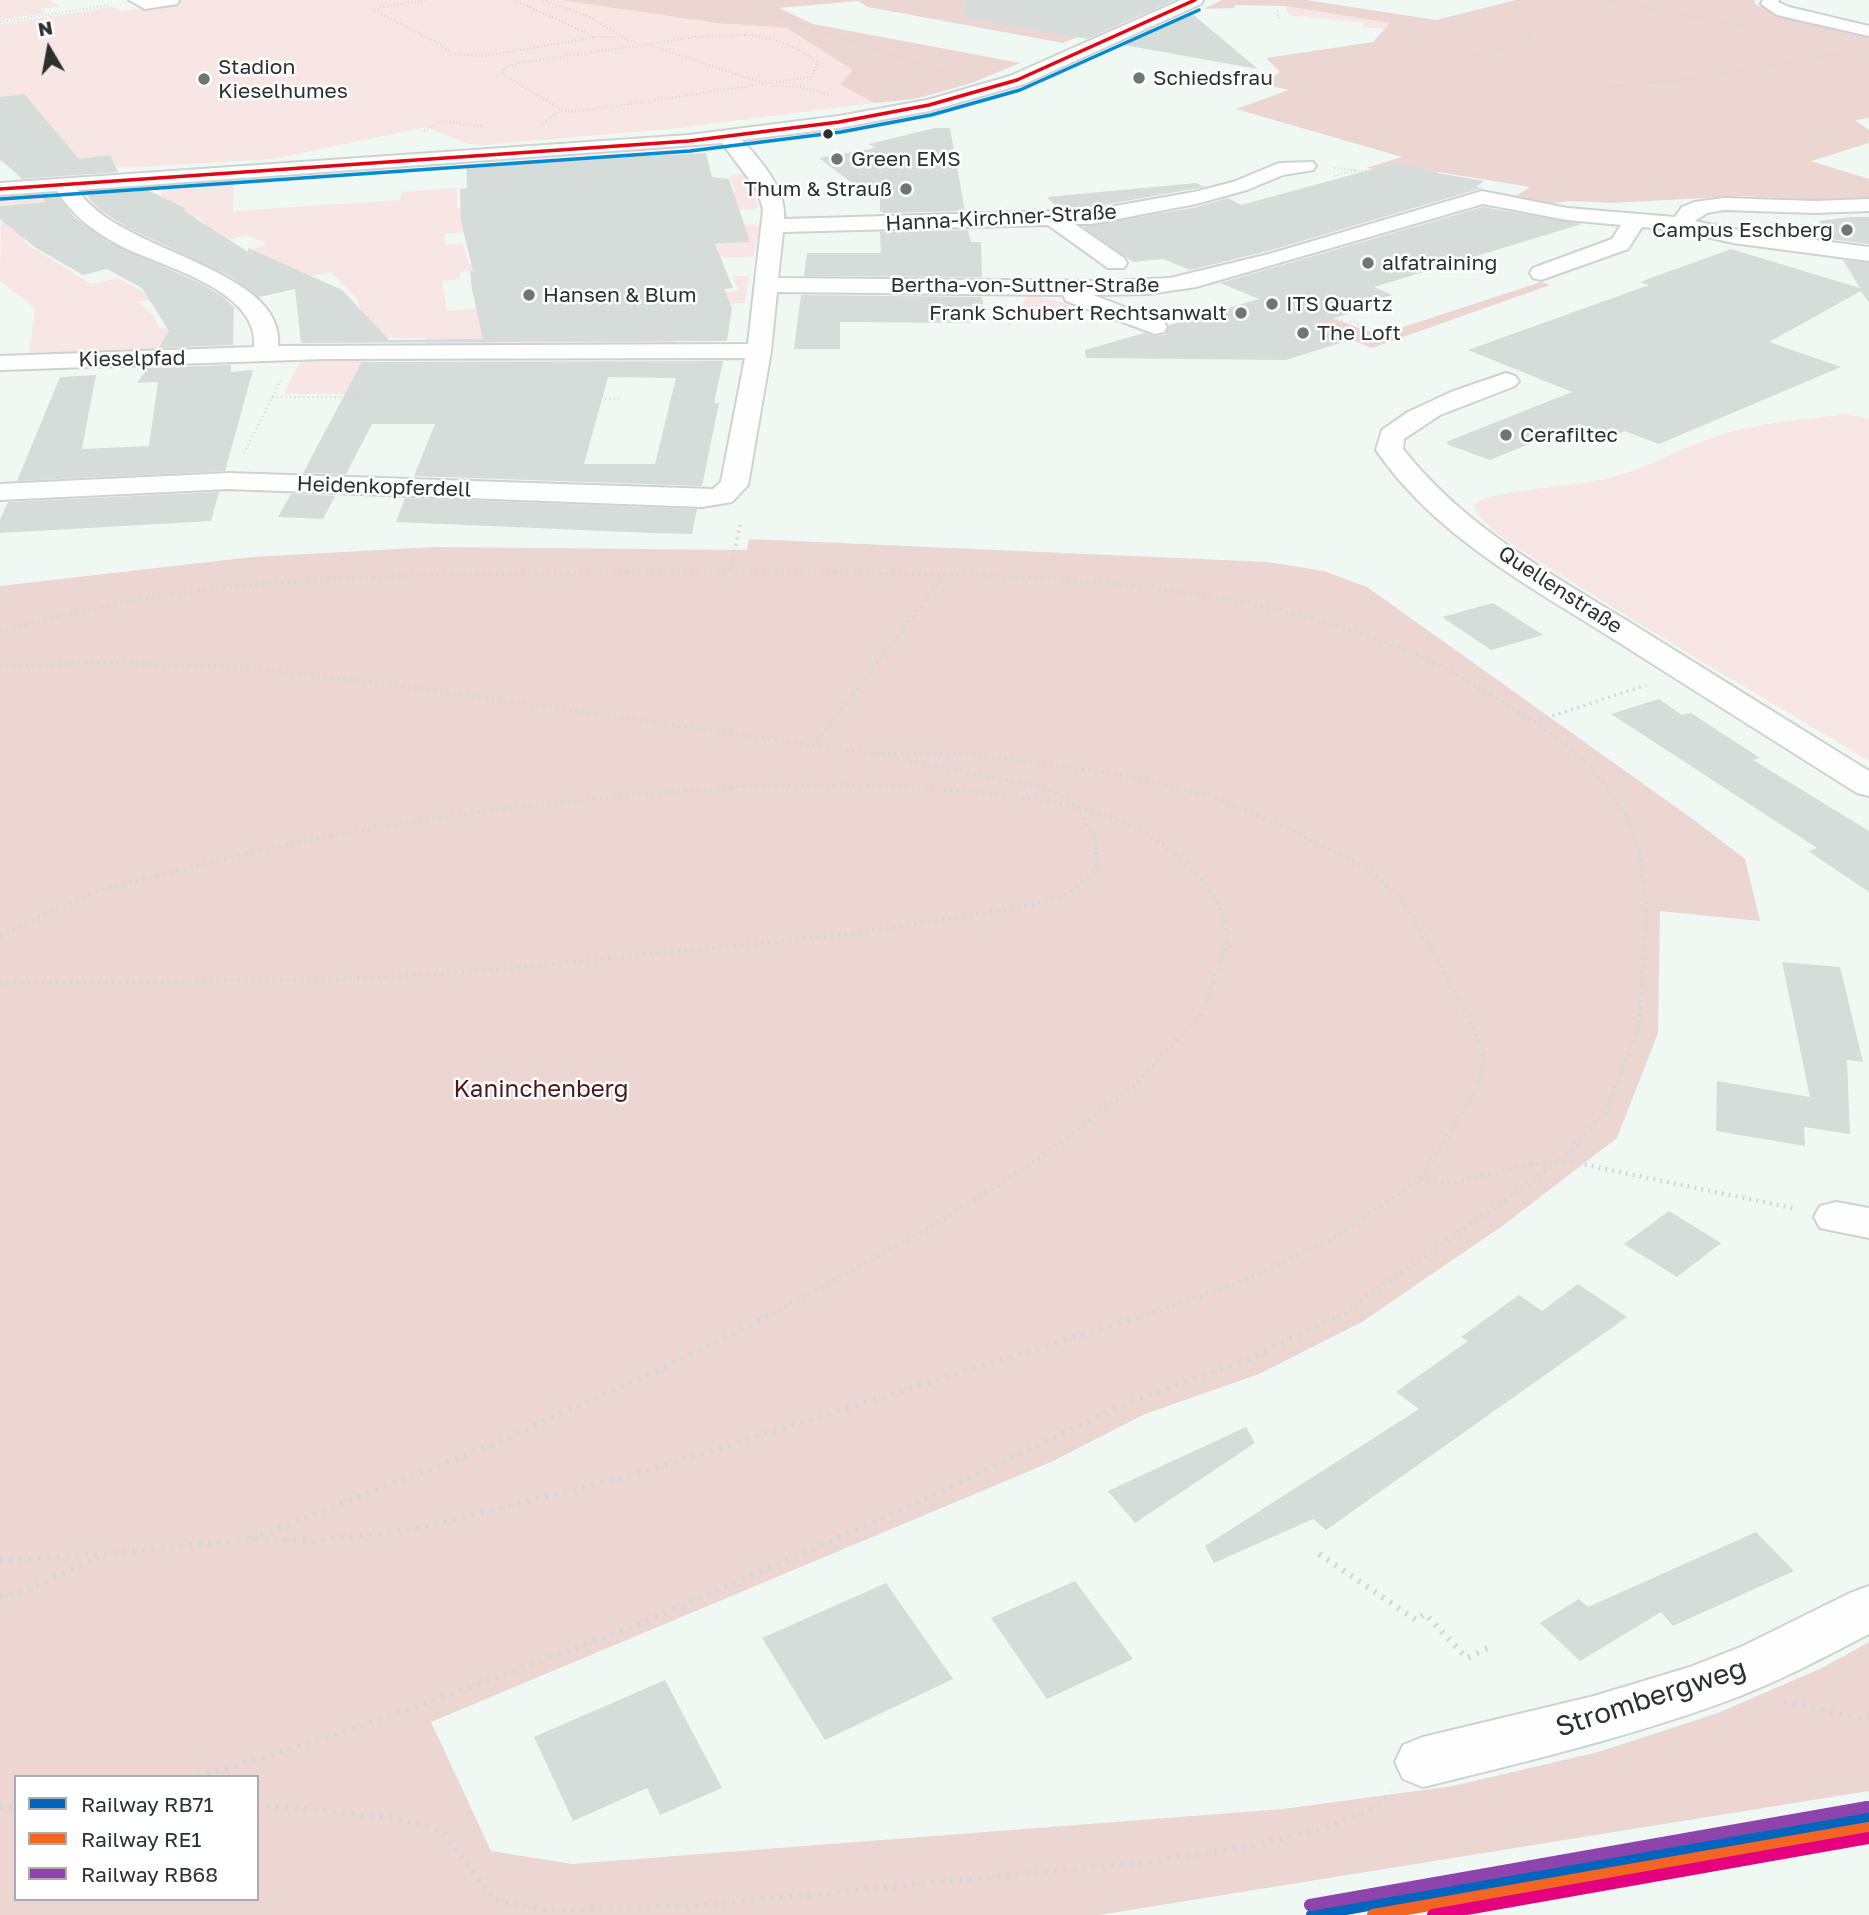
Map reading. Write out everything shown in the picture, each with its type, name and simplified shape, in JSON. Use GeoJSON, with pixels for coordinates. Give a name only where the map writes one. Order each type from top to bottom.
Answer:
{"type":"FeatureCollection","features":[{"type":"Feature","properties":{"kind":"street"},"geometry":{"type":"LineString","coordinates":[[141,2],[171,0]]}},
{"type":"Feature","properties":{"kind":"street"},"geometry":{"type":"LineString","coordinates":[[0,189],[728,138],[860,119],[989,89],[1080,53],[1195,0]]}},
{"type":"Feature","properties":{"kind":"street"},"geometry":{"type":"LineString","coordinates":[[1771,0],[1769,4],[1783,11],[1869,31]]}},
{"type":"Feature","properties":{"kind":"street"},"geometry":{"type":"LineString","coordinates":[[860,119],[899,134]]}},
{"type":"Feature","properties":{"kind":"street"},"geometry":{"type":"LineString","coordinates":[[722,496],[734,485],[759,351],[774,226],[774,210],[769,191],[745,156],[728,138]]}},
{"type":"Feature","properties":{"kind":"street","name":"Hanna-Kirchner-Straße"},"geometry":{"type":"LineString","coordinates":[[774,226],[1092,217],[1169,204],[1237,187],[1279,169],[1306,166]]}},
{"type":"Feature","properties":{"kind":"street"},"geometry":{"type":"LineString","coordinates":[[64,184],[76,205],[111,231],[214,279],[249,303],[268,330],[269,342],[265,355],[759,351]]}},
{"type":"Feature","properties":{"kind":"street"},"geometry":{"type":"LineString","coordinates":[[1482,197],[1567,214],[1634,222],[1681,224],[1733,236],[1869,254]]}},
{"type":"Feature","properties":{"kind":"street","name":"Bertha-von-Suttner-Straße"},"geometry":{"type":"LineString","coordinates":[[766,285],[1139,287],[1201,280],[1243,268],[1251,263],[1272,260],[1482,197]]}},
{"type":"Feature","properties":{"kind":"street"},"geometry":{"type":"LineString","coordinates":[[1681,224],[1690,212],[1702,207],[1724,204],[1815,207],[1869,205]]}},
{"type":"Feature","properties":{"kind":"street"},"geometry":{"type":"LineString","coordinates":[[1815,207],[1869,215]]}},
{"type":"Feature","properties":{"kind":"street"},"geometry":{"type":"LineString","coordinates":[[1054,219],[1116,263]]}},
{"type":"Feature","properties":{"kind":"street"},"geometry":{"type":"LineString","coordinates":[[1541,273],[1620,244],[1634,222]]}},
{"type":"Feature","properties":{"kind":"street"},"geometry":{"type":"LineString","coordinates":[[1049,287],[1154,327]]}},
{"type":"Feature","properties":{"kind":"street","name":"Kieselpfad"},"geometry":{"type":"LineString","coordinates":[[0,363],[265,355]]}},
{"type":"Feature","properties":{"kind":"street","name":"Quellenstraße"},"geometry":{"type":"LineString","coordinates":[[1507,381],[1416,416],[1391,436],[1390,450],[1415,481],[1453,517],[1568,597],[1869,786]]}},
{"type":"Feature","properties":{"kind":"street"},"geometry":{"type":"LineString","coordinates":[[229,481],[243,456]]}},
{"type":"Feature","properties":{"kind":"street","name":"Heidenkopferdell"},"geometry":{"type":"LineString","coordinates":[[0,492],[229,481],[702,499],[722,496]]}},
{"type":"Feature","properties":{"kind":"street","name":"Strombergweg"},"geometry":{"type":"LineString","coordinates":[[1423,1762],[1569,1726],[1710,1683],[1802,1644],[1869,1608]]}},
{"type":"Feature","properties":{"kind":"path"},"geometry":{"type":"LineString","coordinates":[[426,0],[382,7],[375,11],[442,45],[452,54],[485,56],[595,37],[621,36]]}},
{"type":"Feature","properties":{"kind":"path"},"geometry":{"type":"LineString","coordinates":[[514,0],[595,37]]}},
{"type":"Feature","properties":{"kind":"path"},"geometry":{"type":"LineString","coordinates":[[543,0],[590,17],[629,41],[766,85],[800,87],[831,94],[820,100]]}},
{"type":"Feature","properties":{"kind":"path"},"geometry":{"type":"LineString","coordinates":[[750,0],[768,13],[989,89]]}},
{"type":"Feature","properties":{"kind":"path"},"geometry":{"type":"LineString","coordinates":[[1472,55],[1527,42],[1535,23],[1559,0]]}},
{"type":"Feature","properties":{"kind":"path"},"geometry":{"type":"LineString","coordinates":[[1616,14],[1593,4],[1605,0],[1744,26]]}},
{"type":"Feature","properties":{"kind":"path"},"geometry":{"type":"LineString","coordinates":[[0,22],[107,6]]}},
{"type":"Feature","properties":{"kind":"path"},"geometry":{"type":"LineString","coordinates":[[1278,11],[1279,21]]}},
{"type":"Feature","properties":{"kind":"path"},"geometry":{"type":"LineString","coordinates":[[707,36],[781,38],[798,46],[818,63],[811,77],[574,111],[561,109],[503,75],[504,68],[518,63],[643,44],[707,36]]}},
{"type":"Feature","properties":{"kind":"path"},"geometry":{"type":"LineString","coordinates":[[1606,87],[1721,76],[1850,52]]}},
{"type":"Feature","properties":{"kind":"path"},"geometry":{"type":"LineString","coordinates":[[415,135],[441,121],[454,123]]}},
{"type":"Feature","properties":{"kind":"path"},"geometry":{"type":"LineString","coordinates":[[0,128],[40,122]]}},
{"type":"Feature","properties":{"kind":"path"},"geometry":{"type":"LineString","coordinates":[[32,136],[51,134]]}},
{"type":"Feature","properties":{"kind":"path"},"geometry":{"type":"LineString","coordinates":[[1306,166],[1379,173],[1422,187],[1482,197]]}},
{"type":"Feature","properties":{"kind":"path"},"geometry":{"type":"LineString","coordinates":[[821,194],[835,191]]}},
{"type":"Feature","properties":{"kind":"path"},"geometry":{"type":"LineString","coordinates":[[1304,305],[1346,323],[1353,321],[1360,324]]}},
{"type":"Feature","properties":{"kind":"path"},"geometry":{"type":"LineString","coordinates":[[547,315],[623,311],[673,316]]}},
{"type":"Feature","properties":{"kind":"path"},"geometry":{"type":"LineString","coordinates":[[243,456],[294,354]]}},
{"type":"Feature","properties":{"kind":"path"},"geometry":{"type":"LineString","coordinates":[[272,397],[621,400]]}},
{"type":"Feature","properties":{"kind":"path"},"geometry":{"type":"LineString","coordinates":[[722,496],[743,510],[730,571]]}},
{"type":"Feature","properties":{"kind":"path"},"geometry":{"type":"LineString","coordinates":[[0,631],[123,602],[190,592],[319,579],[483,572],[730,571],[945,575],[1128,584],[1189,592],[1311,618],[1404,649],[1471,682],[1534,722],[1569,748],[1599,776],[1620,802],[1635,833],[1645,880],[1647,905],[1639,1028],[1606,1110],[1562,1160],[1332,1321],[1247,1360],[1134,1400],[887,1516],[623,1631],[348,1731],[205,1775]]}},
{"type":"Feature","properties":{"kind":"path"},"geometry":{"type":"LineString","coordinates":[[813,746],[945,575]]}},
{"type":"Feature","properties":{"kind":"path"},"geometry":{"type":"LineString","coordinates":[[0,667],[100,662],[252,668],[397,685],[875,754],[1046,788],[1076,805],[1125,824],[1180,856],[1220,907],[1229,934],[1226,964],[1210,1002],[1185,1036],[1131,1091],[1058,1147],[925,1231],[803,1298],[663,1367],[493,1444],[252,1539]]}},
{"type":"Feature","properties":{"kind":"path"},"geometry":{"type":"LineString","coordinates":[[1534,722],[1687,672]]}},
{"type":"Feature","properties":{"kind":"path"},"geometry":{"type":"LineString","coordinates":[[0,1560],[108,1554],[252,1539],[316,1541],[420,1528],[644,1472],[1122,1323],[1244,1281],[1331,1239],[1420,1179],[1476,1092],[1485,1058],[1472,1025],[1429,944],[1397,894],[1366,868],[1279,824],[1210,796],[1058,764],[966,753],[875,754]]}},
{"type":"Feature","properties":{"kind":"path"},"geometry":{"type":"LineString","coordinates":[[0,936],[88,894],[200,864],[445,816],[562,801],[739,786],[883,784],[1076,805]]}},
{"type":"Feature","properties":{"kind":"path"},"geometry":{"type":"LineString","coordinates":[[0,983],[359,979],[504,969],[850,934],[1023,906],[1069,894],[1097,869],[1096,841],[1076,805]]}},
{"type":"Feature","properties":{"kind":"path"},"geometry":{"type":"LineString","coordinates":[[1420,1179],[1453,1183],[1521,1166],[1562,1160],[1852,1220]]}},
{"type":"Feature","properties":{"kind":"path"},"geometry":{"type":"LineString","coordinates":[[0,1597],[18,1593],[108,1554]]}},
{"type":"Feature","properties":{"kind":"path"},"geometry":{"type":"LineString","coordinates":[[1319,1554],[1416,1620],[1425,1614],[1467,1658],[1492,1646]]}},
{"type":"Feature","properties":{"kind":"path"},"geometry":{"type":"LineString","coordinates":[[1710,1683],[1858,1718],[1869,1717]]}},
{"type":"Feature","properties":{"kind":"path"},"geometry":{"type":"LineString","coordinates":[[259,1805],[389,1817],[440,1831],[495,1900],[544,1910],[693,1906],[1145,1862],[1248,1847],[1321,1829],[1375,1808],[1423,1762]]}},
{"type":"Feature","properties":{"kind":"shaded area"},"geometry":{"type":"Polygon","coordinates":[[[0,0],[48,0],[60,6],[41,9],[46,13],[0,20],[0,0]]]}},
{"type":"Feature","properties":{"kind":"shaded area","name":"Stadion Kieselhumes"},"geometry":{"type":"Polygon","coordinates":[[[183,0],[560,0],[716,23],[787,28],[854,70],[840,86],[874,103],[669,129],[484,145],[468,144],[426,127],[273,159],[142,167],[116,167],[51,158],[0,163],[0,24],[113,7],[120,11],[183,0]]]}},
{"type":"Feature","properties":{"kind":"shaded area"},"geometry":{"type":"Polygon","coordinates":[[[1285,6],[1391,23],[1386,29],[1362,27],[1364,23],[1289,15],[1285,6]]]}},
{"type":"Feature","properties":{"kind":"shaded area"},"geometry":{"type":"Polygon","coordinates":[[[743,174],[754,191],[758,209],[465,225],[465,232],[444,234],[445,245],[463,244],[469,264],[741,243],[735,227],[744,227],[744,224],[760,226],[753,257],[619,259],[460,272],[460,279],[442,281],[447,311],[588,299],[739,291],[732,276],[749,276],[745,303],[680,305],[676,345],[424,346],[427,338],[368,338],[358,300],[331,272],[304,277],[251,250],[267,244],[247,235],[231,239],[203,225],[207,224],[197,217],[179,220],[159,201],[163,189],[104,193],[150,201],[97,208],[89,202],[88,190],[164,185],[164,189],[186,188],[187,183],[234,180],[233,211],[400,200],[401,192],[457,188],[457,208],[736,192],[729,175],[743,174]]]}},
{"type":"Feature","properties":{"kind":"shaded area"},"geometry":{"type":"Polygon","coordinates":[[[47,195],[74,217],[22,223],[25,243],[91,284],[118,278],[155,298],[139,302],[154,316],[160,328],[175,326],[168,346],[160,346],[157,352],[29,356],[35,308],[0,281],[1,215],[40,211],[41,202],[0,205],[0,197],[47,195]]]}},
{"type":"Feature","properties":{"kind":"shaded area"},"geometry":{"type":"Polygon","coordinates":[[[1031,295],[1062,302],[1082,312],[1014,320],[1025,299],[1031,295]]]}},
{"type":"Feature","properties":{"kind":"shaded area"},"geometry":{"type":"Polygon","coordinates":[[[339,355],[370,355],[350,394],[284,394],[300,362],[337,359],[339,355]]]}},
{"type":"Feature","properties":{"kind":"shaded area"},"geometry":{"type":"Polygon","coordinates":[[[1846,414],[1869,419],[1869,761],[1521,550],[1488,525],[1474,507],[1477,502],[1506,493],[1622,475],[1709,439],[1742,429],[1846,414]]]}},
{"type":"Feature","properties":{"kind":"green space"},"geometry":{"type":"Polygon","coordinates":[[[560,0],[1068,0],[1098,29],[1063,43],[868,7],[858,1],[779,8],[813,24],[1020,63],[972,83],[915,99],[874,103],[840,85],[853,70],[787,28],[716,23],[560,0]]]}},
{"type":"Feature","properties":{"kind":"green space"},"geometry":{"type":"Polygon","coordinates":[[[1222,0],[1306,0],[1436,20],[1516,0],[1754,0],[1756,5],[1775,13],[1869,36],[1869,118],[1855,120],[1869,130],[1869,143],[1811,161],[1869,179],[1869,198],[1840,201],[1742,196],[1543,204],[1522,200],[1526,198],[1516,196],[1530,187],[1438,172],[1424,182],[1392,171],[1366,168],[1402,157],[1236,109],[1289,90],[1262,84],[1280,72],[1266,58],[1373,42],[1390,23],[1285,6],[1235,5],[1234,8],[1204,9],[1222,0]]]}},
{"type":"Feature","properties":{"kind":"green space"},"geometry":{"type":"Polygon","coordinates":[[[1541,282],[1550,285],[1372,348],[1302,320],[1321,314],[1379,335],[1541,282]]]}},
{"type":"Feature","properties":{"kind":"green space","name":"Kaninchenberg"},"geometry":{"type":"Polygon","coordinates":[[[749,539],[1267,562],[1324,571],[1367,587],[1745,859],[1760,921],[1660,911],[1658,1033],[1617,1138],[1505,1224],[1362,1322],[1259,1374],[1145,1414],[1051,1462],[431,1722],[491,1851],[572,1864],[1283,1809],[1453,1786],[1598,1752],[1718,1713],[1824,1667],[1869,1642],[1869,1791],[1099,1915],[0,1915],[0,586],[252,557],[433,547],[747,550],[749,539]]]}},
{"type":"Feature","properties":{"kind":"building"},"geometry":{"type":"Polygon","coordinates":[[[966,0],[1175,0],[1087,39],[964,17],[966,0]]]}},
{"type":"Feature","properties":{"kind":"building"},"geometry":{"type":"Polygon","coordinates":[[[1190,12],[1258,69],[1118,44],[1190,12]]]}},
{"type":"Feature","properties":{"kind":"building"},"geometry":{"type":"Polygon","coordinates":[[[24,94],[79,159],[110,155],[118,172],[22,179],[0,159],[0,97],[24,94]]]}},
{"type":"Feature","properties":{"kind":"building"},"geometry":{"type":"Polygon","coordinates":[[[935,128],[950,128],[965,211],[884,213],[880,211],[880,187],[861,190],[819,158],[875,148],[869,144],[935,128]]]}},
{"type":"Feature","properties":{"kind":"building"},"geometry":{"type":"Polygon","coordinates":[[[706,153],[712,177],[729,179],[750,242],[715,244],[733,288],[724,289],[732,308],[727,341],[301,343],[295,289],[259,297],[230,276],[128,228],[100,210],[84,192],[143,188],[185,208],[184,211],[248,252],[248,248],[342,290],[389,340],[483,339],[472,290],[470,271],[473,271],[461,221],[460,189],[467,188],[466,165],[706,153]]]}},
{"type":"Feature","properties":{"kind":"building"},"geometry":{"type":"Polygon","coordinates":[[[1399,162],[1431,172],[1484,181],[1476,187],[1482,188],[1268,251],[1190,270],[1163,259],[1133,262],[1083,227],[1197,207],[1228,198],[1241,205],[1399,162]]]}},
{"type":"Feature","properties":{"kind":"building"},"geometry":{"type":"Polygon","coordinates":[[[1196,183],[1204,187],[1092,207],[1058,208],[1047,197],[1196,183]]]}},
{"type":"Feature","properties":{"kind":"building"},"geometry":{"type":"Polygon","coordinates":[[[56,194],[74,217],[107,241],[202,284],[222,296],[234,307],[233,345],[159,348],[169,331],[142,288],[107,269],[83,275],[36,248],[0,219],[0,206],[46,202],[39,195],[56,194]]]}},
{"type":"Feature","properties":{"kind":"building"},"geometry":{"type":"Polygon","coordinates":[[[1483,207],[1582,224],[1374,287],[1392,295],[1374,300],[1383,304],[1313,324],[1350,340],[1286,360],[1086,358],[1085,350],[1144,333],[1165,335],[1169,325],[1259,299],[1220,283],[1483,207]]]}},
{"type":"Feature","properties":{"kind":"building","name":"Campus Eschberg"},"geometry":{"type":"Polygon","coordinates":[[[1869,217],[1869,244],[1830,239],[1819,221],[1869,217]]]}},
{"type":"Feature","properties":{"kind":"building"},"geometry":{"type":"Polygon","coordinates":[[[968,230],[971,242],[981,242],[982,277],[804,276],[807,253],[881,253],[880,232],[968,230]]]}},
{"type":"Feature","properties":{"kind":"building"},"geometry":{"type":"Polygon","coordinates":[[[1731,249],[1860,288],[1843,260],[1869,263],[1869,303],[1861,291],[1769,342],[1841,367],[1659,444],[1625,431],[1611,436],[1579,424],[1490,460],[1446,444],[1572,392],[1468,350],[1649,285],[1640,282],[1731,249]]]}},
{"type":"Feature","properties":{"kind":"building"},"geometry":{"type":"Polygon","coordinates":[[[801,295],[982,297],[983,304],[972,304],[972,323],[840,322],[840,349],[794,349],[801,295]]]}},
{"type":"Feature","properties":{"kind":"building"},"geometry":{"type":"Polygon","coordinates":[[[723,361],[714,403],[719,403],[702,486],[414,476],[435,424],[372,424],[346,474],[303,473],[362,362],[723,361]],[[608,377],[584,464],[655,464],[676,378],[608,377]]]}},
{"type":"Feature","properties":{"kind":"building"},"geometry":{"type":"Polygon","coordinates":[[[231,365],[231,372],[253,370],[225,471],[17,481],[60,377],[96,375],[82,449],[149,446],[158,382],[137,383],[147,368],[231,365]]]}},
{"type":"Feature","properties":{"kind":"building"},"geometry":{"type":"Polygon","coordinates":[[[219,492],[211,521],[0,533],[0,520],[8,502],[219,492]]]}},
{"type":"Feature","properties":{"kind":"building"},"geometry":{"type":"Polygon","coordinates":[[[291,494],[335,496],[323,519],[278,517],[291,494]]]}},
{"type":"Feature","properties":{"kind":"building"},"geometry":{"type":"Polygon","coordinates":[[[405,498],[697,509],[692,534],[652,533],[396,522],[405,498]]]}},
{"type":"Feature","properties":{"kind":"building"},"geometry":{"type":"Polygon","coordinates":[[[1493,603],[1543,635],[1491,650],[1442,617],[1493,603]]]}},
{"type":"Feature","properties":{"kind":"building"},"geometry":{"type":"Polygon","coordinates":[[[1659,699],[1682,715],[1691,713],[1760,758],[1753,760],[1869,831],[1869,892],[1808,851],[1817,848],[1611,714],[1659,699]]]}},
{"type":"Feature","properties":{"kind":"building"},"geometry":{"type":"Polygon","coordinates":[[[1782,962],[1840,967],[1863,1062],[1847,1060],[1850,1134],[1804,1127],[1805,1146],[1716,1131],[1717,1081],[1810,1097],[1782,962]]]}},
{"type":"Feature","properties":{"kind":"building"},"geometry":{"type":"Polygon","coordinates":[[[1669,1211],[1721,1243],[1677,1277],[1624,1244],[1669,1211]]]}},
{"type":"Feature","properties":{"kind":"building"},"geometry":{"type":"Polygon","coordinates":[[[1578,1284],[1627,1317],[1326,1530],[1313,1519],[1214,1563],[1205,1546],[1419,1409],[1396,1392],[1468,1341],[1461,1337],[1519,1295],[1542,1311],[1578,1284]]]}},
{"type":"Feature","properties":{"kind":"building"},"geometry":{"type":"Polygon","coordinates":[[[1246,1427],[1255,1443],[1135,1523],[1108,1491],[1246,1427]]]}},
{"type":"Feature","properties":{"kind":"building"},"geometry":{"type":"Polygon","coordinates":[[[1756,1532],[1794,1571],[1673,1626],[1661,1612],[1580,1661],[1540,1623],[1579,1599],[1588,1607],[1756,1532]]]}},
{"type":"Feature","properties":{"kind":"building"},"geometry":{"type":"Polygon","coordinates":[[[1075,1581],[1133,1659],[1047,1699],[991,1618],[1075,1581]]]}},
{"type":"Feature","properties":{"kind":"building"},"geometry":{"type":"Polygon","coordinates":[[[886,1583],[953,1679],[825,1740],[762,1638],[886,1583]]]}},
{"type":"Feature","properties":{"kind":"building"},"geometry":{"type":"Polygon","coordinates":[[[665,1680],[722,1788],[660,1815],[647,1788],[573,1821],[534,1737],[665,1680]]]}},
{"type":"Feature","properties":{"kind":"rail line","name":"RB68"},"geometry":{"type":"LineString","coordinates":[[1310,1905],[1867,1807]]}},
{"type":"Feature","properties":{"kind":"rail line","name":"RB71"},"geometry":{"type":"LineString","coordinates":[[1312,1915],[1869,1817]]}},
{"type":"Feature","properties":{"kind":"rail line","name":"RE1"},"geometry":{"type":"LineString","coordinates":[[1373,1915],[1869,1828]]}},
{"type":"Feature","properties":{"kind":"transit line"},"geometry":{"type":"LineString","coordinates":[[0,189],[689,141],[839,122],[929,105],[1017,80],[1195,0]]}},
{"type":"Feature","properties":{"kind":"transit line"},"geometry":{"type":"LineString","coordinates":[[1,199],[690,151],[841,132],[931,115],[1020,90],[1199,10]]}},
{"type":"Feature","properties":{"kind":"transit line"},"geometry":{"type":"LineString","coordinates":[[1433,1915],[1869,1838]]}},
{"type":"Feature","properties":{"kind":"place","name":"Schiedsfrau"},"geometry":{"type":"Point","coordinates":[1139,78]}},
{"type":"Feature","properties":{"kind":"place","name":"Stadion Kieselhumes"},"geometry":{"type":"Point","coordinates":[204,79]}},
{"type":"Feature","properties":{"kind":"place","name":"Green EMS"},"geometry":{"type":"Point","coordinates":[837,159]}},
{"type":"Feature","properties":{"kind":"place","name":"Thum & Strauß"},"geometry":{"type":"Point","coordinates":[906,189]}},
{"type":"Feature","properties":{"kind":"place","name":"Campus Eschberg"},"geometry":{"type":"Point","coordinates":[1847,230]}},
{"type":"Feature","properties":{"kind":"place","name":"alfatraining"},"geometry":{"type":"Point","coordinates":[1368,263]}},
{"type":"Feature","properties":{"kind":"place","name":"Hansen & Blum"},"geometry":{"type":"Point","coordinates":[529,295]}},
{"type":"Feature","properties":{"kind":"place","name":"ITS Quartz"},"geometry":{"type":"Point","coordinates":[1272,304]}},
{"type":"Feature","properties":{"kind":"place","name":"Frank Schubert Rechtsanwalt"},"geometry":{"type":"Point","coordinates":[1241,313]}},
{"type":"Feature","properties":{"kind":"place","name":"The Loft"},"geometry":{"type":"Point","coordinates":[1303,333]}},
{"type":"Feature","properties":{"kind":"place","name":"Cerafiltec"},"geometry":{"type":"Point","coordinates":[1506,435]}}]}
